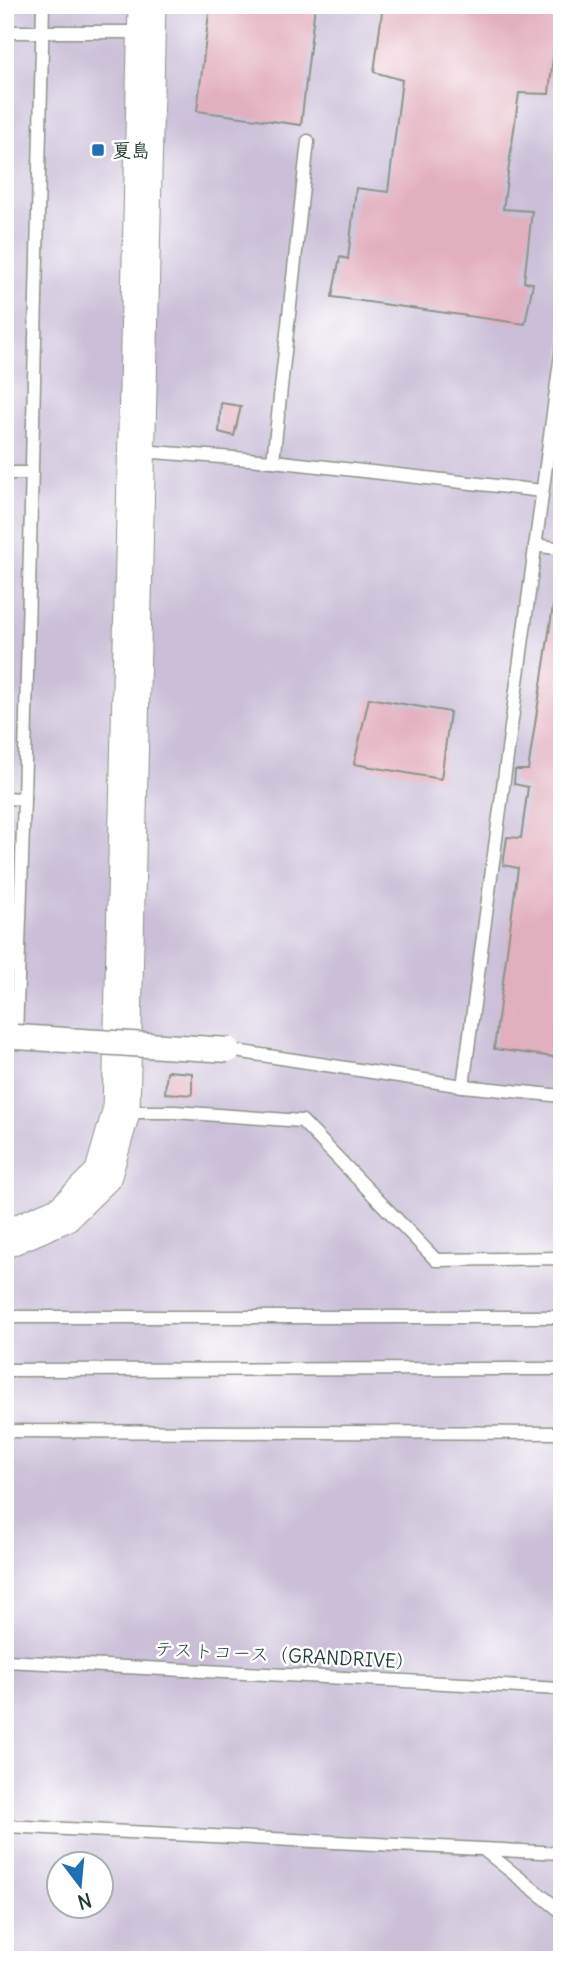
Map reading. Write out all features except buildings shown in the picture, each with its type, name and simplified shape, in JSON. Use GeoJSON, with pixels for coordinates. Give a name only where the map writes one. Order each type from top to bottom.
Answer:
{"type":"FeatureCollection","features":[{"type":"Feature","properties":{"kind":"street"},"geometry":{"type":"LineString","coordinates":[[5,1239],[63,1214],[103,1175],[121,1112],[146,19]]}},
{"type":"Feature","properties":{"kind":"street"},"geometry":{"type":"LineString","coordinates":[[10,1037],[229,1050]]}},
{"type":"Feature","properties":{"kind":"lane"},"geometry":{"type":"LineString","coordinates":[[10,1037],[24,799],[43,5]]}},
{"type":"Feature","properties":{"kind":"lane"},"geometry":{"type":"LineString","coordinates":[[5,32],[43,33],[146,19]]}},
{"type":"Feature","properties":{"kind":"lane"},"geometry":{"type":"LineString","coordinates":[[273,461],[308,141]]}},
{"type":"Feature","properties":{"kind":"lane"},"geometry":{"type":"LineString","coordinates":[[463,1086],[562,346]]}},
{"type":"Feature","properties":{"kind":"lane"},"geometry":{"type":"LineString","coordinates":[[136,451],[273,461],[542,491]]}},
{"type":"Feature","properties":{"kind":"lane"},"geometry":{"type":"LineString","coordinates":[[5,473],[32,473]]}},
{"type":"Feature","properties":{"kind":"lane"},"geometry":{"type":"LineString","coordinates":[[535,545],[562,549]]}},
{"type":"Feature","properties":{"kind":"lane"},"geometry":{"type":"LineString","coordinates":[[5,798],[24,799]]}},
{"type":"Feature","properties":{"kind":"lane"},"geometry":{"type":"LineString","coordinates":[[229,1050],[463,1086],[562,1096]]}},
{"type":"Feature","properties":{"kind":"lane"},"geometry":{"type":"LineString","coordinates":[[121,1112],[175,1112],[302,1121],[436,1260],[562,1258]]}},
{"type":"Feature","properties":{"kind":"lane"},"geometry":{"type":"LineString","coordinates":[[5,1317],[562,1317]]}},
{"type":"Feature","properties":{"kind":"lane"},"geometry":{"type":"LineString","coordinates":[[5,1370],[562,1369]]}},
{"type":"Feature","properties":{"kind":"lane"},"geometry":{"type":"LineString","coordinates":[[5,1431],[562,1433]]}},
{"type":"Feature","properties":{"kind":"lane","name":"テストコース（GRANDRIVE）"},"geometry":{"type":"LineString","coordinates":[[5,1661],[562,1689]]}},
{"type":"Feature","properties":{"kind":"lane"},"geometry":{"type":"LineString","coordinates":[[5,1826],[562,1853]]}},
{"type":"Feature","properties":{"kind":"lane"},"geometry":{"type":"LineString","coordinates":[[483,1849],[562,1912]]}},
{"type":"Feature","properties":{"kind":"shaded area"},"geometry":{"type":"Polygon","coordinates":[[[5,5],[562,5],[562,1960],[5,1960],[5,5]]]}},
{"type":"Feature","properties":{"kind":"place","name":"夏島"},"geometry":{"type":"Point","coordinates":[98,150]}}]}
